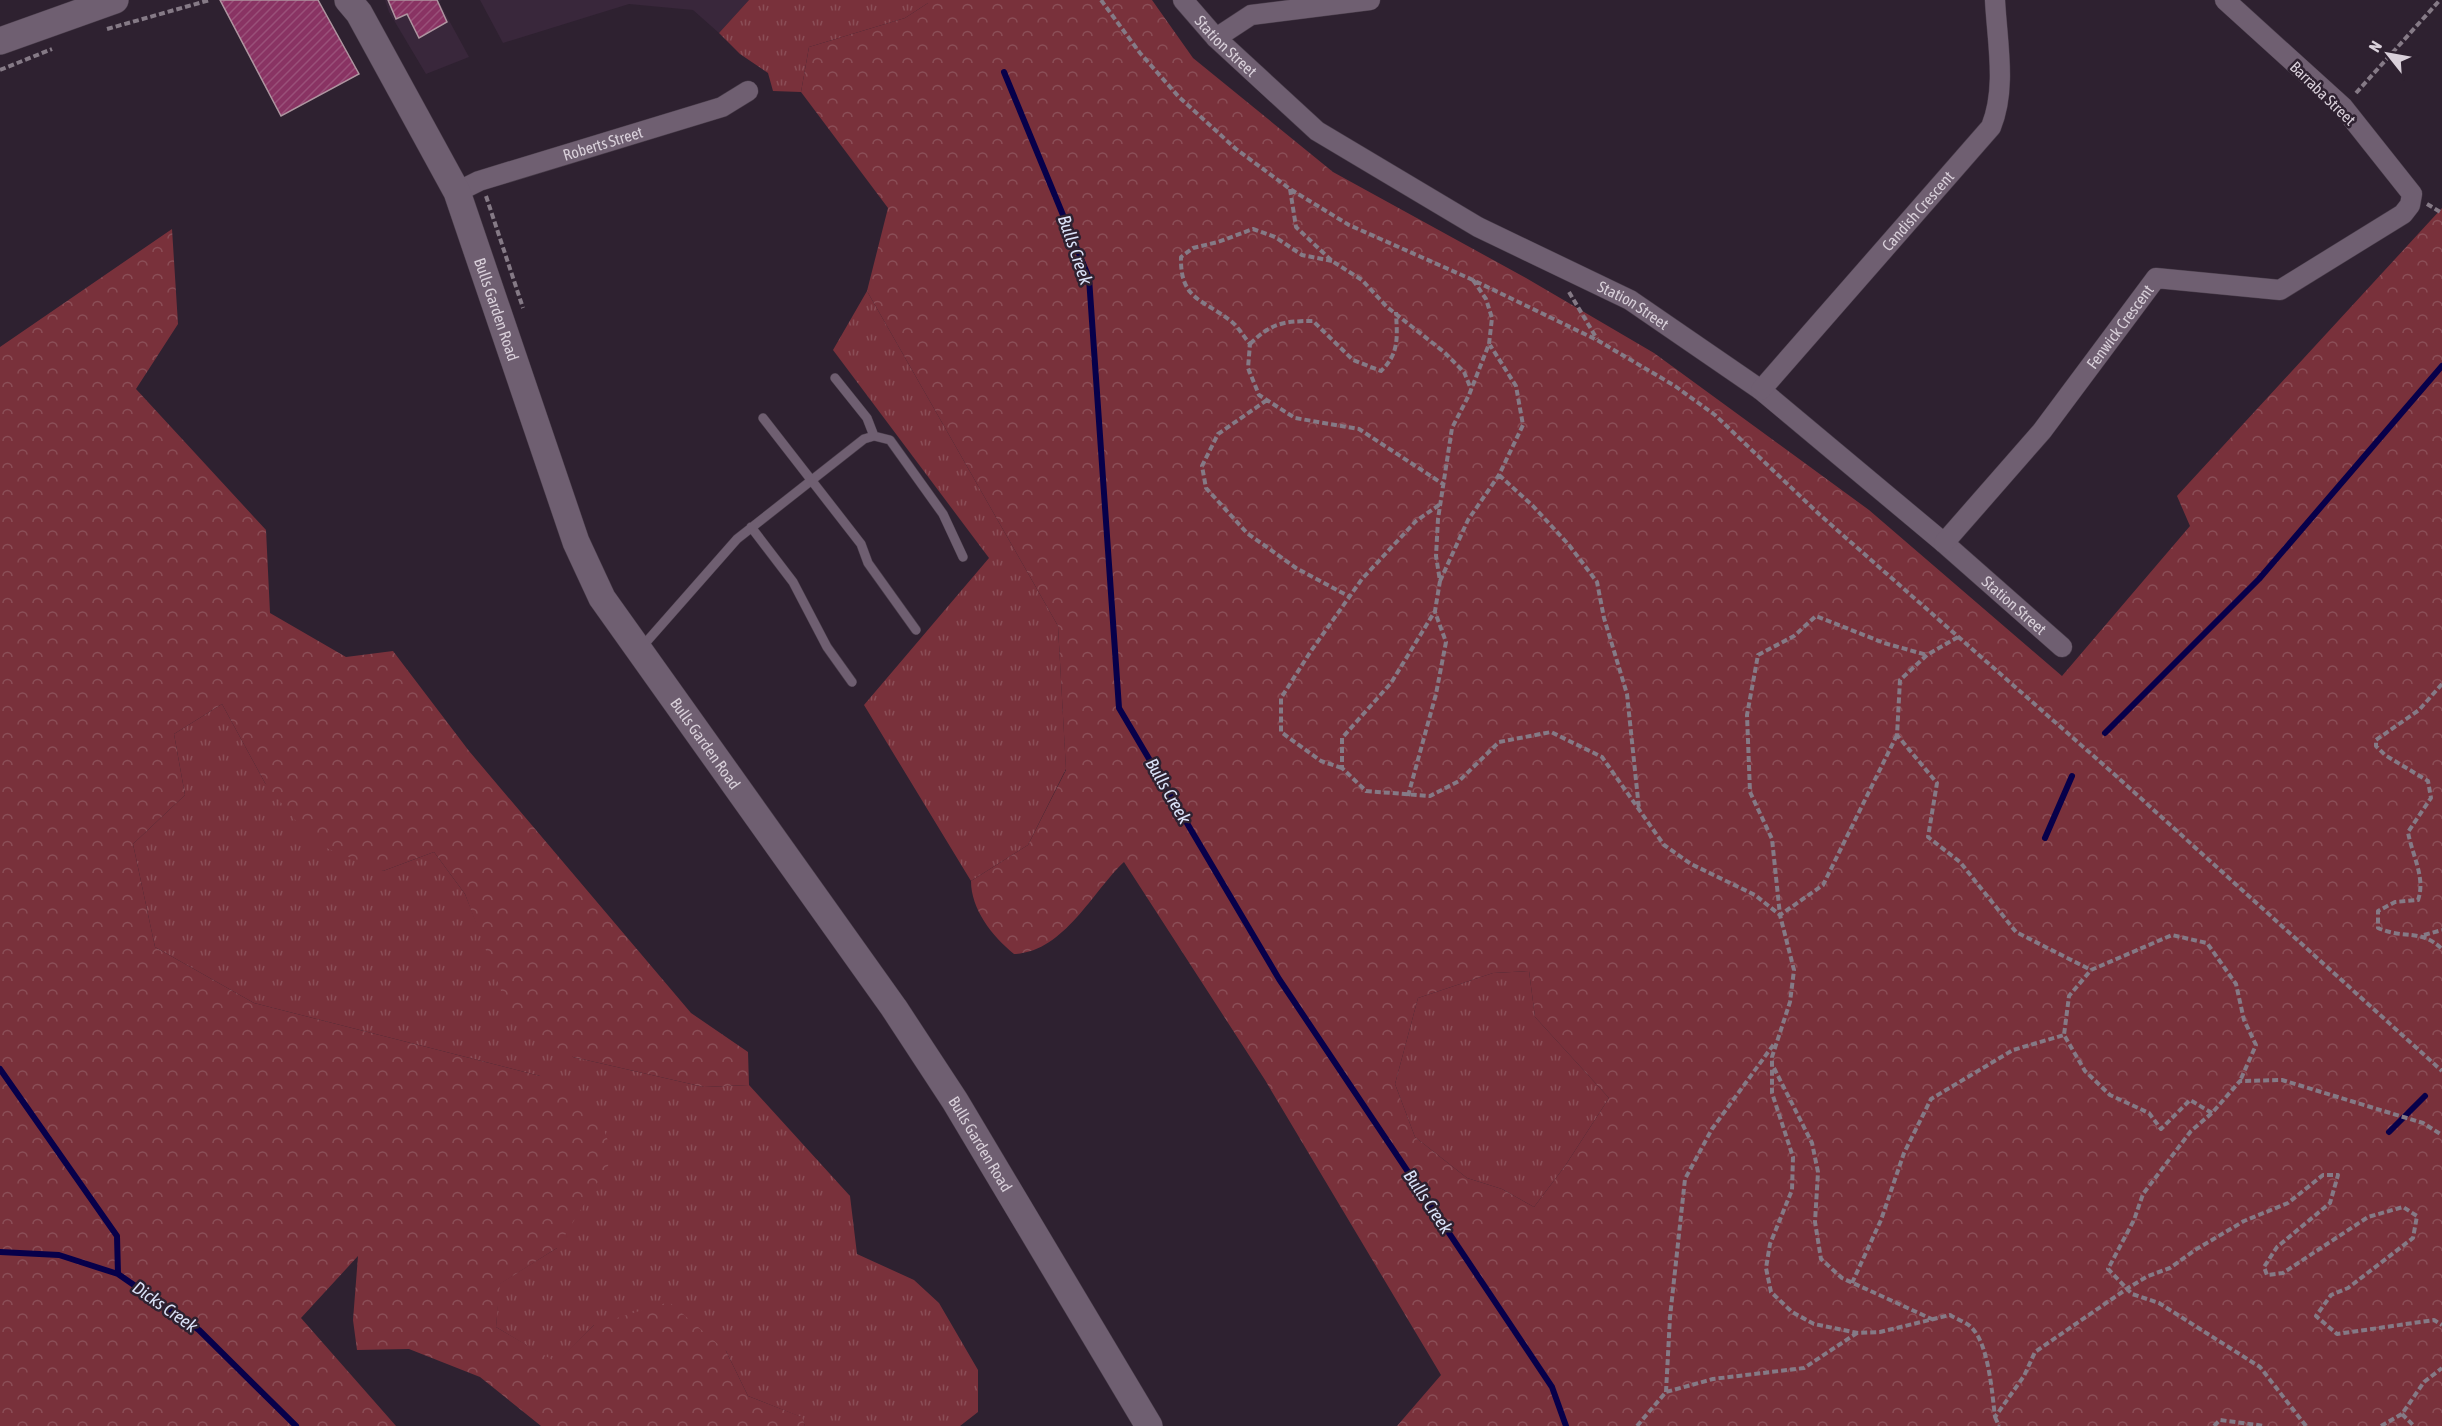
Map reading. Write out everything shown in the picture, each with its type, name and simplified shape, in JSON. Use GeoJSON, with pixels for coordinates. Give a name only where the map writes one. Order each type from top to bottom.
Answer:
{"type":"FeatureCollection","features":[{"type":"Feature","properties":{"kind":"main road"},"geometry":{"type":"LineString","coordinates":[[0,41],[38,25],[115,0]]}},
{"type":"Feature","properties":{"kind":"main road","name":"Bulls Garden Road"},"geometry":{"type":"LineString","coordinates":[[354,4],[457,192],[576,542],[602,598],[894,1008],[949,1092],[1149,1426]]}},
{"type":"Feature","properties":{"kind":"street","name":"Station Street"},"geometry":{"type":"LineString","coordinates":[[1183,0],[1216,38],[1317,131],[1478,227],[1560,264],[1630,300],[1761,390],[1944,543],[2062,647]]}},
{"type":"Feature","properties":{"kind":"street"},"geometry":{"type":"LineString","coordinates":[[1216,38],[1251,15],[1370,0]]}},
{"type":"Feature","properties":{"kind":"street","name":"Candish Crescent"},"geometry":{"type":"LineString","coordinates":[[1761,390],[1991,127],[1998,109],[2000,87],[1995,0]]}},
{"type":"Feature","properties":{"kind":"street","name":"Barraba Street"},"geometry":{"type":"LineString","coordinates":[[2225,0],[2343,107],[2412,194]]}},
{"type":"Feature","properties":{"kind":"street","name":"Roberts Street"},"geometry":{"type":"LineString","coordinates":[[457,192],[479,181],[722,107],[748,91]]}},
{"type":"Feature","properties":{"kind":"street","name":"Fenwick Crescent"},"geometry":{"type":"LineString","coordinates":[[1944,543],[2042,431],[2156,278],[2280,290],[2403,214],[2410,205],[2412,194]]}},
{"type":"Feature","properties":{"kind":"lane"},"geometry":{"type":"LineString","coordinates":[[835,378],[867,418],[874,436]]}},
{"type":"Feature","properties":{"kind":"lane"},"geometry":{"type":"LineString","coordinates":[[763,418],[812,478],[861,544],[868,563],[916,630]]}},
{"type":"Feature","properties":{"kind":"lane"},"geometry":{"type":"LineString","coordinates":[[639,650],[708,569],[751,527],[864,439],[874,436],[890,440],[927,490],[943,514],[963,557]]}},
{"type":"Feature","properties":{"kind":"lane"},"geometry":{"type":"LineString","coordinates":[[751,527],[793,582],[827,647],[852,682]]}},
{"type":"Feature","properties":{"kind":"path"},"geometry":{"type":"LineString","coordinates":[[100,32],[210,0]]}},
{"type":"Feature","properties":{"kind":"path"},"geometry":{"type":"LineString","coordinates":[[1101,0],[1140,53],[1179,97],[1236,150],[1290,189],[1349,225],[1473,280],[1597,340],[1675,386],[1715,415],[1820,515],[2114,774],[2442,1071]]}},
{"type":"Feature","properties":{"kind":"path"},"geometry":{"type":"LineString","coordinates":[[2343,107],[2440,0]]}},
{"type":"Feature","properties":{"kind":"path"},"geometry":{"type":"LineString","coordinates":[[0,70],[60,46]]}},
{"type":"Feature","properties":{"kind":"path"},"geometry":{"type":"LineString","coordinates":[[1290,189],[1296,226],[1332,261],[1362,280],[1387,307],[1396,312],[1464,372],[1471,390]]}},
{"type":"Feature","properties":{"kind":"path"},"geometry":{"type":"LineString","coordinates":[[486,195],[523,309]]}},
{"type":"Feature","properties":{"kind":"path"},"geometry":{"type":"LineString","coordinates":[[1250,344],[1233,323],[1195,298],[1180,277],[1181,257],[1193,248],[1218,243],[1252,229],[1275,237],[1302,255],[1332,261]]}},
{"type":"Feature","properties":{"kind":"path"},"geometry":{"type":"LineString","coordinates":[[1560,264],[1570,298],[1597,340]]}},
{"type":"Feature","properties":{"kind":"path"},"geometry":{"type":"LineString","coordinates":[[1440,581],[1436,556],[1440,504],[1452,428],[1490,344],[1492,318],[1486,299],[1473,280]]}},
{"type":"Feature","properties":{"kind":"path"},"geometry":{"type":"LineString","coordinates":[[1396,312],[1398,345],[1390,362],[1381,370],[1353,360],[1313,321],[1284,321],[1261,333],[1250,344],[1248,368],[1259,395],[1295,418],[1359,429],[1443,484]]}},
{"type":"Feature","properties":{"kind":"path"},"geometry":{"type":"LineString","coordinates":[[1342,768],[1342,738],[1391,682],[1435,611],[1440,581],[1468,520],[1499,475],[1523,425],[1516,386],[1490,344]]}},
{"type":"Feature","properties":{"kind":"path"},"geometry":{"type":"LineString","coordinates":[[1267,400],[1218,434],[1202,466],[1206,488],[1247,533],[1296,568],[1350,597]]}},
{"type":"Feature","properties":{"kind":"path"},"geometry":{"type":"LineString","coordinates":[[1499,475],[1547,521],[1597,582],[1604,618],[1627,694],[1639,809]]}},
{"type":"Feature","properties":{"kind":"path"},"geometry":{"type":"LineString","coordinates":[[1440,504],[1416,521],[1362,579],[1281,698],[1281,732],[1321,761],[1342,768],[1366,791],[1408,796],[1430,796],[1459,781],[1499,742],[1551,732],[1602,758],[1664,845],[1691,864],[1755,896],[1780,915]]}},
{"type":"Feature","properties":{"kind":"path"},"geometry":{"type":"LineString","coordinates":[[1408,796],[1436,694],[1446,642],[1435,611]]}},
{"type":"Feature","properties":{"kind":"path"},"geometry":{"type":"LineString","coordinates":[[1927,655],[1884,643],[1816,616],[1794,636],[1758,655],[1747,715],[1750,792],[1772,839],[1780,915],[1794,970],[1790,1002],[1772,1057],[1774,1067],[1812,1143],[1818,1172],[1815,1222],[1821,1259],[1842,1278],[1935,1320]]}},
{"type":"Feature","properties":{"kind":"path"},"geometry":{"type":"LineString","coordinates":[[1780,915],[1823,885],[1897,735],[1900,680],[1927,655],[1958,637]]}},
{"type":"Feature","properties":{"kind":"path"},"geometry":{"type":"LineString","coordinates":[[2442,684],[2419,710],[2376,740],[2376,746],[2385,755],[2428,781],[2431,798],[2408,832],[2420,875],[2421,891],[2418,900],[2395,902],[2378,911],[2378,928],[2394,935],[2424,935],[2442,930]]}},
{"type":"Feature","properties":{"kind":"path"},"geometry":{"type":"LineString","coordinates":[[1897,735],[1937,783],[1928,837],[1960,862],[2016,932],[2091,970]]}},
{"type":"Feature","properties":{"kind":"path"},"geometry":{"type":"LineString","coordinates":[[2424,935],[2442,949]]}},
{"type":"Feature","properties":{"kind":"path"},"geometry":{"type":"LineString","coordinates":[[2212,1113],[2190,1100],[2162,1130],[2149,1113],[2110,1095],[2085,1071],[2064,1035],[2069,996],[2091,970],[2172,936],[2207,943],[2236,984],[2244,1020],[2256,1045],[2240,1081],[2212,1113],[2192,1131],[2143,1194],[2134,1220],[2108,1269],[2132,1294],[2159,1303],[2260,1367],[2306,1426]]}},
{"type":"Feature","properties":{"kind":"path"},"geometry":{"type":"LineString","coordinates":[[1852,1283],[1881,1220],[1904,1153],[1931,1099],[2013,1050],[2064,1035]]}},
{"type":"Feature","properties":{"kind":"path"},"geometry":{"type":"LineString","coordinates":[[1666,1392],[1670,1317],[1685,1179],[1712,1129],[1776,1041]]}},
{"type":"Feature","properties":{"kind":"path"},"geometry":{"type":"LineString","coordinates":[[1774,1067],[1772,1093],[1793,1157],[1792,1190],[1770,1244],[1766,1268],[1771,1292],[1792,1312],[1814,1324],[1858,1333],[1880,1332],[1950,1315],[1970,1326],[1979,1340],[1989,1365],[1998,1426]]}},
{"type":"Feature","properties":{"kind":"path"},"geometry":{"type":"LineString","coordinates":[[2240,1081],[2282,1080],[2423,1123],[2442,1135]]}},
{"type":"Feature","properties":{"kind":"path"},"geometry":{"type":"LineString","coordinates":[[1995,1417],[2024,1376],[2035,1352],[2128,1288],[2148,1276],[2170,1268],[2244,1221],[2288,1203],[2324,1175],[2338,1175],[2330,1203],[2277,1247],[2264,1267],[2267,1275],[2283,1273],[2368,1217],[2403,1207],[2417,1216],[2413,1238],[2348,1288],[2331,1295],[2316,1316],[2337,1334],[2442,1319]]}},
{"type":"Feature","properties":{"kind":"path"},"geometry":{"type":"LineString","coordinates":[[2434,1320],[2442,1325]]}},
{"type":"Feature","properties":{"kind":"path"},"geometry":{"type":"LineString","coordinates":[[1637,1426],[1666,1392],[1713,1379],[1804,1368],[1858,1333]]}},
{"type":"Feature","properties":{"kind":"path"},"geometry":{"type":"LineString","coordinates":[[2381,1426],[2402,1414],[2424,1382],[2442,1368]]}},
{"type":"Feature","properties":{"kind":"path"},"geometry":{"type":"LineString","coordinates":[[2402,1414],[2414,1426]]}},
{"type":"Feature","properties":{"kind":"path"},"geometry":{"type":"LineString","coordinates":[[2214,1426],[2220,1420],[2265,1426]]}},
{"type":"Feature","properties":{"kind":"shaded area"},"geometry":{"type":"Polygon","coordinates":[[[385,0],[441,0],[439,2],[469,57],[426,74],[389,12],[385,0]]]}},
{"type":"Feature","properties":{"kind":"shaded area"},"geometry":{"type":"Polygon","coordinates":[[[480,0],[749,0],[719,33],[693,10],[629,4],[503,43],[480,0]]]}},
{"type":"Feature","properties":{"kind":"green space"},"geometry":{"type":"Polygon","coordinates":[[[749,0],[928,0],[928,3],[905,18],[809,47],[801,92],[773,91],[768,73],[740,54],[719,33],[749,0]]]}},
{"type":"Feature","properties":{"kind":"green space"},"geometry":{"type":"Polygon","coordinates":[[[928,0],[1152,0],[1193,58],[1333,172],[1526,278],[1654,353],[1869,510],[2062,676],[2190,526],[2177,496],[2442,208],[2442,1426],[1397,1426],[1441,1375],[1265,1080],[1124,862],[1062,932],[1048,943],[1032,951],[1014,954],[984,921],[975,902],[971,881],[1028,845],[1066,770],[1058,626],[867,291],[888,208],[801,92],[809,47],[905,18],[928,3],[928,0]],[[1529,971],[1493,973],[1418,998],[1395,1084],[1415,1137],[1467,1178],[1502,1189],[1534,1207],[1565,1166],[1609,1098],[1535,1017],[1529,971]]]}},
{"type":"Feature","properties":{"kind":"green space"},"geometry":{"type":"Polygon","coordinates":[[[172,229],[178,324],[136,389],[266,530],[270,613],[346,657],[393,651],[469,751],[691,1013],[748,1052],[749,1085],[704,1087],[573,1057],[513,1023],[465,894],[434,852],[383,871],[314,843],[265,783],[222,704],[174,734],[185,795],[133,844],[155,947],[254,1003],[540,1076],[598,1115],[614,1156],[557,1248],[500,1284],[496,1327],[556,1362],[594,1325],[669,1302],[726,1351],[748,1396],[802,1417],[805,1426],[541,1426],[480,1377],[409,1349],[357,1350],[353,1320],[358,1256],[301,1318],[396,1426],[0,1426],[0,347],[172,229]]]}},
{"type":"Feature","properties":{"kind":"green space"},"geometry":{"type":"Polygon","coordinates":[[[867,291],[1058,626],[1066,769],[1028,845],[971,881],[864,705],[989,558],[833,350],[867,291]]]}},
{"type":"Feature","properties":{"kind":"green space"},"geometry":{"type":"Polygon","coordinates":[[[222,704],[265,783],[383,871],[434,852],[465,894],[486,947],[573,1057],[704,1087],[749,1085],[850,1196],[857,1254],[914,1280],[939,1303],[978,1370],[978,1412],[960,1426],[805,1426],[801,1417],[748,1396],[726,1351],[594,1325],[556,1363],[496,1327],[499,1284],[557,1248],[540,1076],[254,1003],[155,947],[133,844],[185,795],[174,734],[222,704]]]}},
{"type":"Feature","properties":{"kind":"green space"},"geometry":{"type":"Polygon","coordinates":[[[1529,971],[1535,1017],[1609,1098],[1565,1166],[1534,1207],[1502,1189],[1467,1178],[1415,1137],[1395,1084],[1418,998],[1493,973],[1529,971]]]}},
{"type":"Feature","properties":{"kind":"building"},"geometry":{"type":"Polygon","coordinates":[[[220,0],[318,0],[359,74],[281,116],[220,0]]]}},
{"type":"Feature","properties":{"kind":"building"},"geometry":{"type":"Polygon","coordinates":[[[388,0],[437,0],[447,22],[419,38],[407,14],[396,19],[388,0]]]}},
{"type":"Feature","properties":{"kind":"waterway","name":"Bulls Creek"},"geometry":{"type":"LineString","coordinates":[[1004,72],[1089,278],[1119,708],[1279,979],[1552,1387],[1566,1426]]}},
{"type":"Feature","properties":{"kind":"waterway"},"geometry":{"type":"LineString","coordinates":[[2105,733],[2259,579],[2442,366]]}},
{"type":"Feature","properties":{"kind":"waterway"},"geometry":{"type":"LineString","coordinates":[[2045,838],[2072,776]]}},
{"type":"Feature","properties":{"kind":"waterway"},"geometry":{"type":"LineString","coordinates":[[0,1069],[117,1236],[118,1274]]}},
{"type":"Feature","properties":{"kind":"waterway"},"geometry":{"type":"LineString","coordinates":[[2389,1132],[2425,1096]]}},
{"type":"Feature","properties":{"kind":"waterway","name":"Dicks Creek"},"geometry":{"type":"LineString","coordinates":[[0,1252],[59,1255],[118,1274],[199,1330],[296,1426]]}}]}
